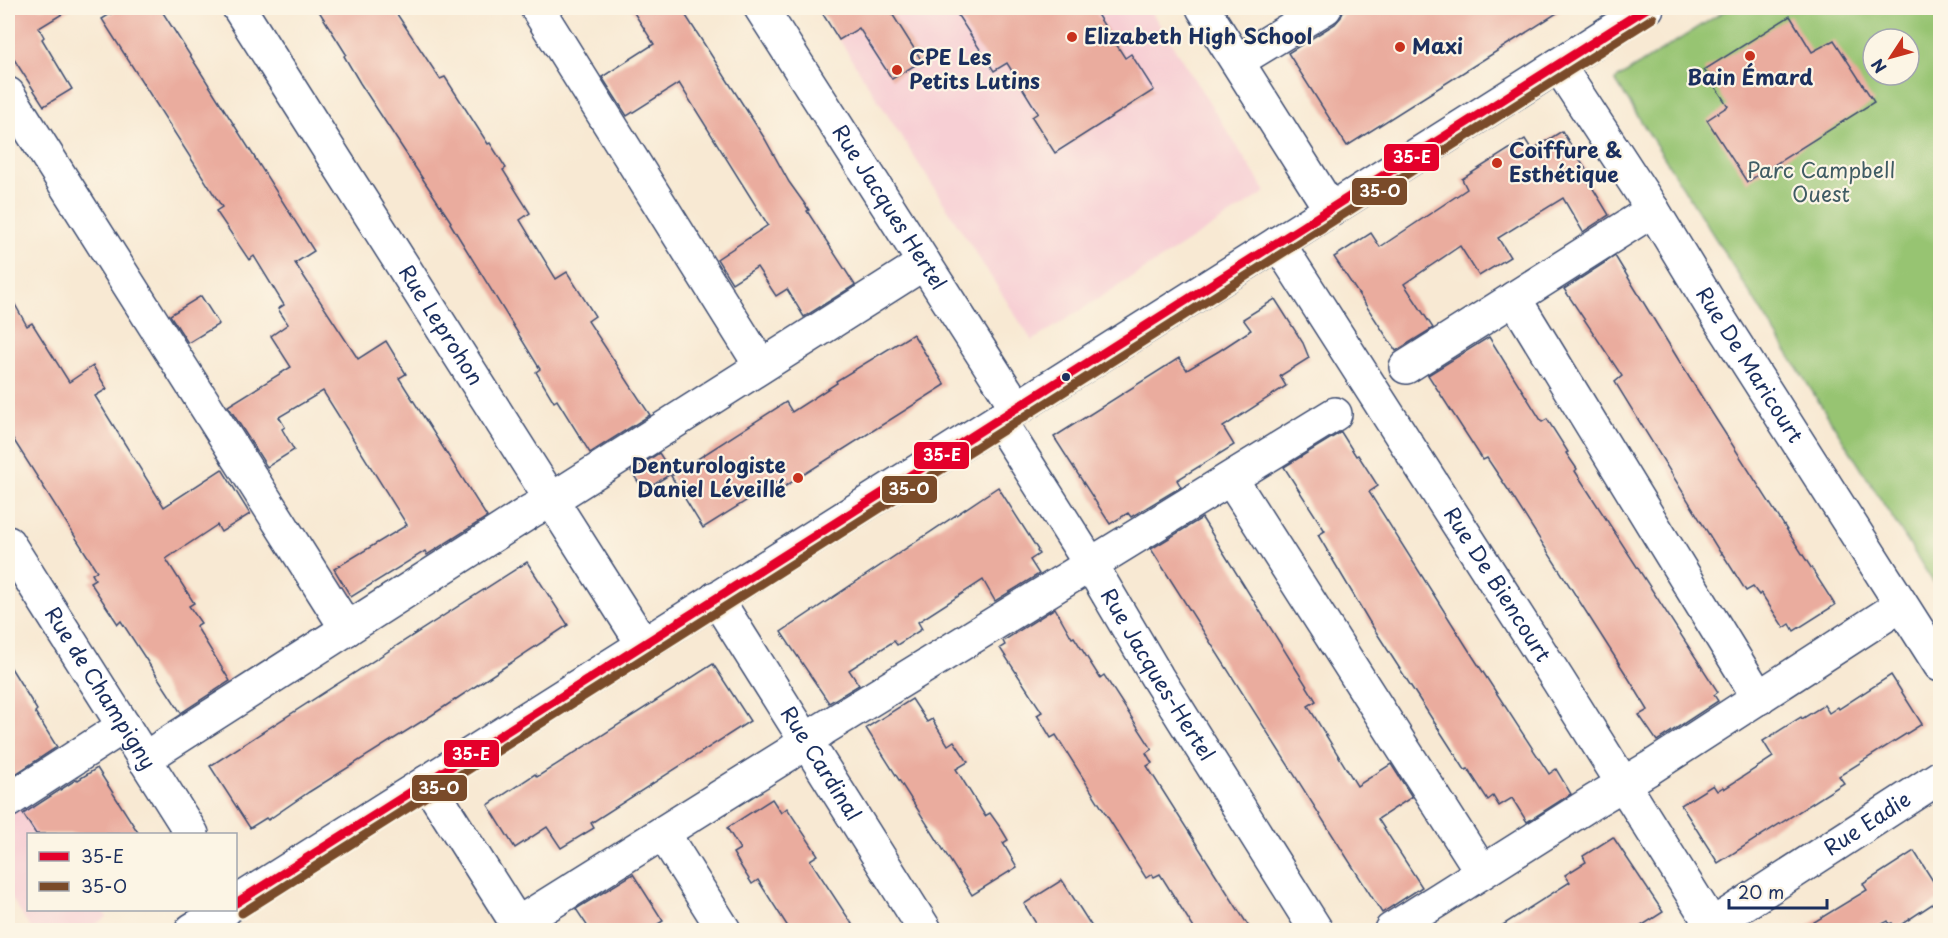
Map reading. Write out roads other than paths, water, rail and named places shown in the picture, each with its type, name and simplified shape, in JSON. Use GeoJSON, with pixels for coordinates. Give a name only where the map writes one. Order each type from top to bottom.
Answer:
{"type":"FeatureCollection","features":[{"type":"Feature","properties":{"kind":"street","name":"Rue Leprohon"},"geometry":{"type":"LineString","coordinates":[[239,8],[643,644]]}},
{"type":"Feature","properties":{"kind":"street"},"geometry":{"type":"LineString","coordinates":[[537,8],[761,366]]}},
{"type":"Feature","properties":{"kind":"street","name":"Rue Jacques Hertel"},"geometry":{"type":"LineString","coordinates":[[761,8],[924,263],[1008,414]]}},
{"type":"Feature","properties":{"kind":"street"},"geometry":{"type":"LineString","coordinates":[[1203,8],[1331,210]]}},
{"type":"Feature","properties":{"kind":"street"},"geometry":{"type":"LineString","coordinates":[[1238,62],[1325,8]]}},
{"type":"Feature","properties":{"kind":"street"},"geometry":{"type":"LineString","coordinates":[[237,902],[1647,8]]}},
{"type":"Feature","properties":{"kind":"street","name":"Rue De Maricourt"},"geometry":{"type":"LineString","coordinates":[[1558,65],[1653,210],[1721,322],[1941,665]]}},
{"type":"Feature","properties":{"kind":"street"},"geometry":{"type":"LineString","coordinates":[[8,94],[347,629]]}},
{"type":"Feature","properties":{"kind":"street"},"geometry":{"type":"LineString","coordinates":[[1406,367],[1653,210]]}},
{"type":"Feature","properties":{"kind":"street","name":"Rue De Biencourt"},"geometry":{"type":"LineString","coordinates":[[1278,243],[1558,680],[1710,929]]}},
{"type":"Feature","properties":{"kind":"street"},"geometry":{"type":"LineString","coordinates":[[144,759],[924,263]]}},
{"type":"Feature","properties":{"kind":"street"},"geometry":{"type":"LineString","coordinates":[[1514,298],[1759,698]]}},
{"type":"Feature","properties":{"kind":"street","name":"Rue Jacques-Hertel"},"geometry":{"type":"LineString","coordinates":[[1008,414],[1091,565],[1157,677],[1316,930]]}},
{"type":"Feature","properties":{"kind":"street"},"geometry":{"type":"LineString","coordinates":[[427,782],[519,927],[805,742],[1335,414]]}},
{"type":"Feature","properties":{"kind":"street"},"geometry":{"type":"LineString","coordinates":[[1230,479],[1482,872]]}},
{"type":"Feature","properties":{"kind":"street","name":"Rue de Champigny"},"geometry":{"type":"LineString","coordinates":[[8,543],[191,833]]}},
{"type":"Feature","properties":{"kind":"street","name":"Rue Cardinal"},"geometry":{"type":"LineString","coordinates":[[716,598],[925,930]]}},
{"type":"Feature","properties":{"kind":"street"},"geometry":{"type":"LineString","coordinates":[[1391,930],[1650,768],[1901,605]]}},
{"type":"Feature","properties":{"kind":"street"},"geometry":{"type":"LineString","coordinates":[[8,801],[124,726]]}},
{"type":"Feature","properties":{"kind":"street","name":"Rue Eadie"},"geometry":{"type":"LineString","coordinates":[[1710,929],[1941,777]]}},
{"type":"Feature","properties":{"kind":"street"},"geometry":{"type":"LineString","coordinates":[[663,833],[724,930]]}},
{"type":"Feature","properties":{"kind":"street"},"geometry":{"type":"LineString","coordinates":[[192,930],[222,911]]}},
{"type":"Feature","properties":{"kind":"place","name":"Elizabeth High School"},"geometry":{"type":"Point","coordinates":[1072,37]}},
{"type":"Feature","properties":{"kind":"place","name":"Maxi"},"geometry":{"type":"Point","coordinates":[1400,47]}},
{"type":"Feature","properties":{"kind":"place","name":"Bain Émard"},"geometry":{"type":"Point","coordinates":[1750,56]}},
{"type":"Feature","properties":{"kind":"place","name":"CPE Les Petits Lutins"},"geometry":{"type":"Point","coordinates":[897,70]}},
{"type":"Feature","properties":{"kind":"place","name":"Coiffure & Esthétique"},"geometry":{"type":"Point","coordinates":[1497,163]}},
{"type":"Feature","properties":{"kind":"place","name":"Denturologiste Daniel Léveillé"},"geometry":{"type":"Point","coordinates":[798,478]}},
{"type":"Feature","properties":{"kind":"park label","name":"Parc Campbell Ouest"},"geometry":{"type":"Point","coordinates":[1821,183]}}]}
